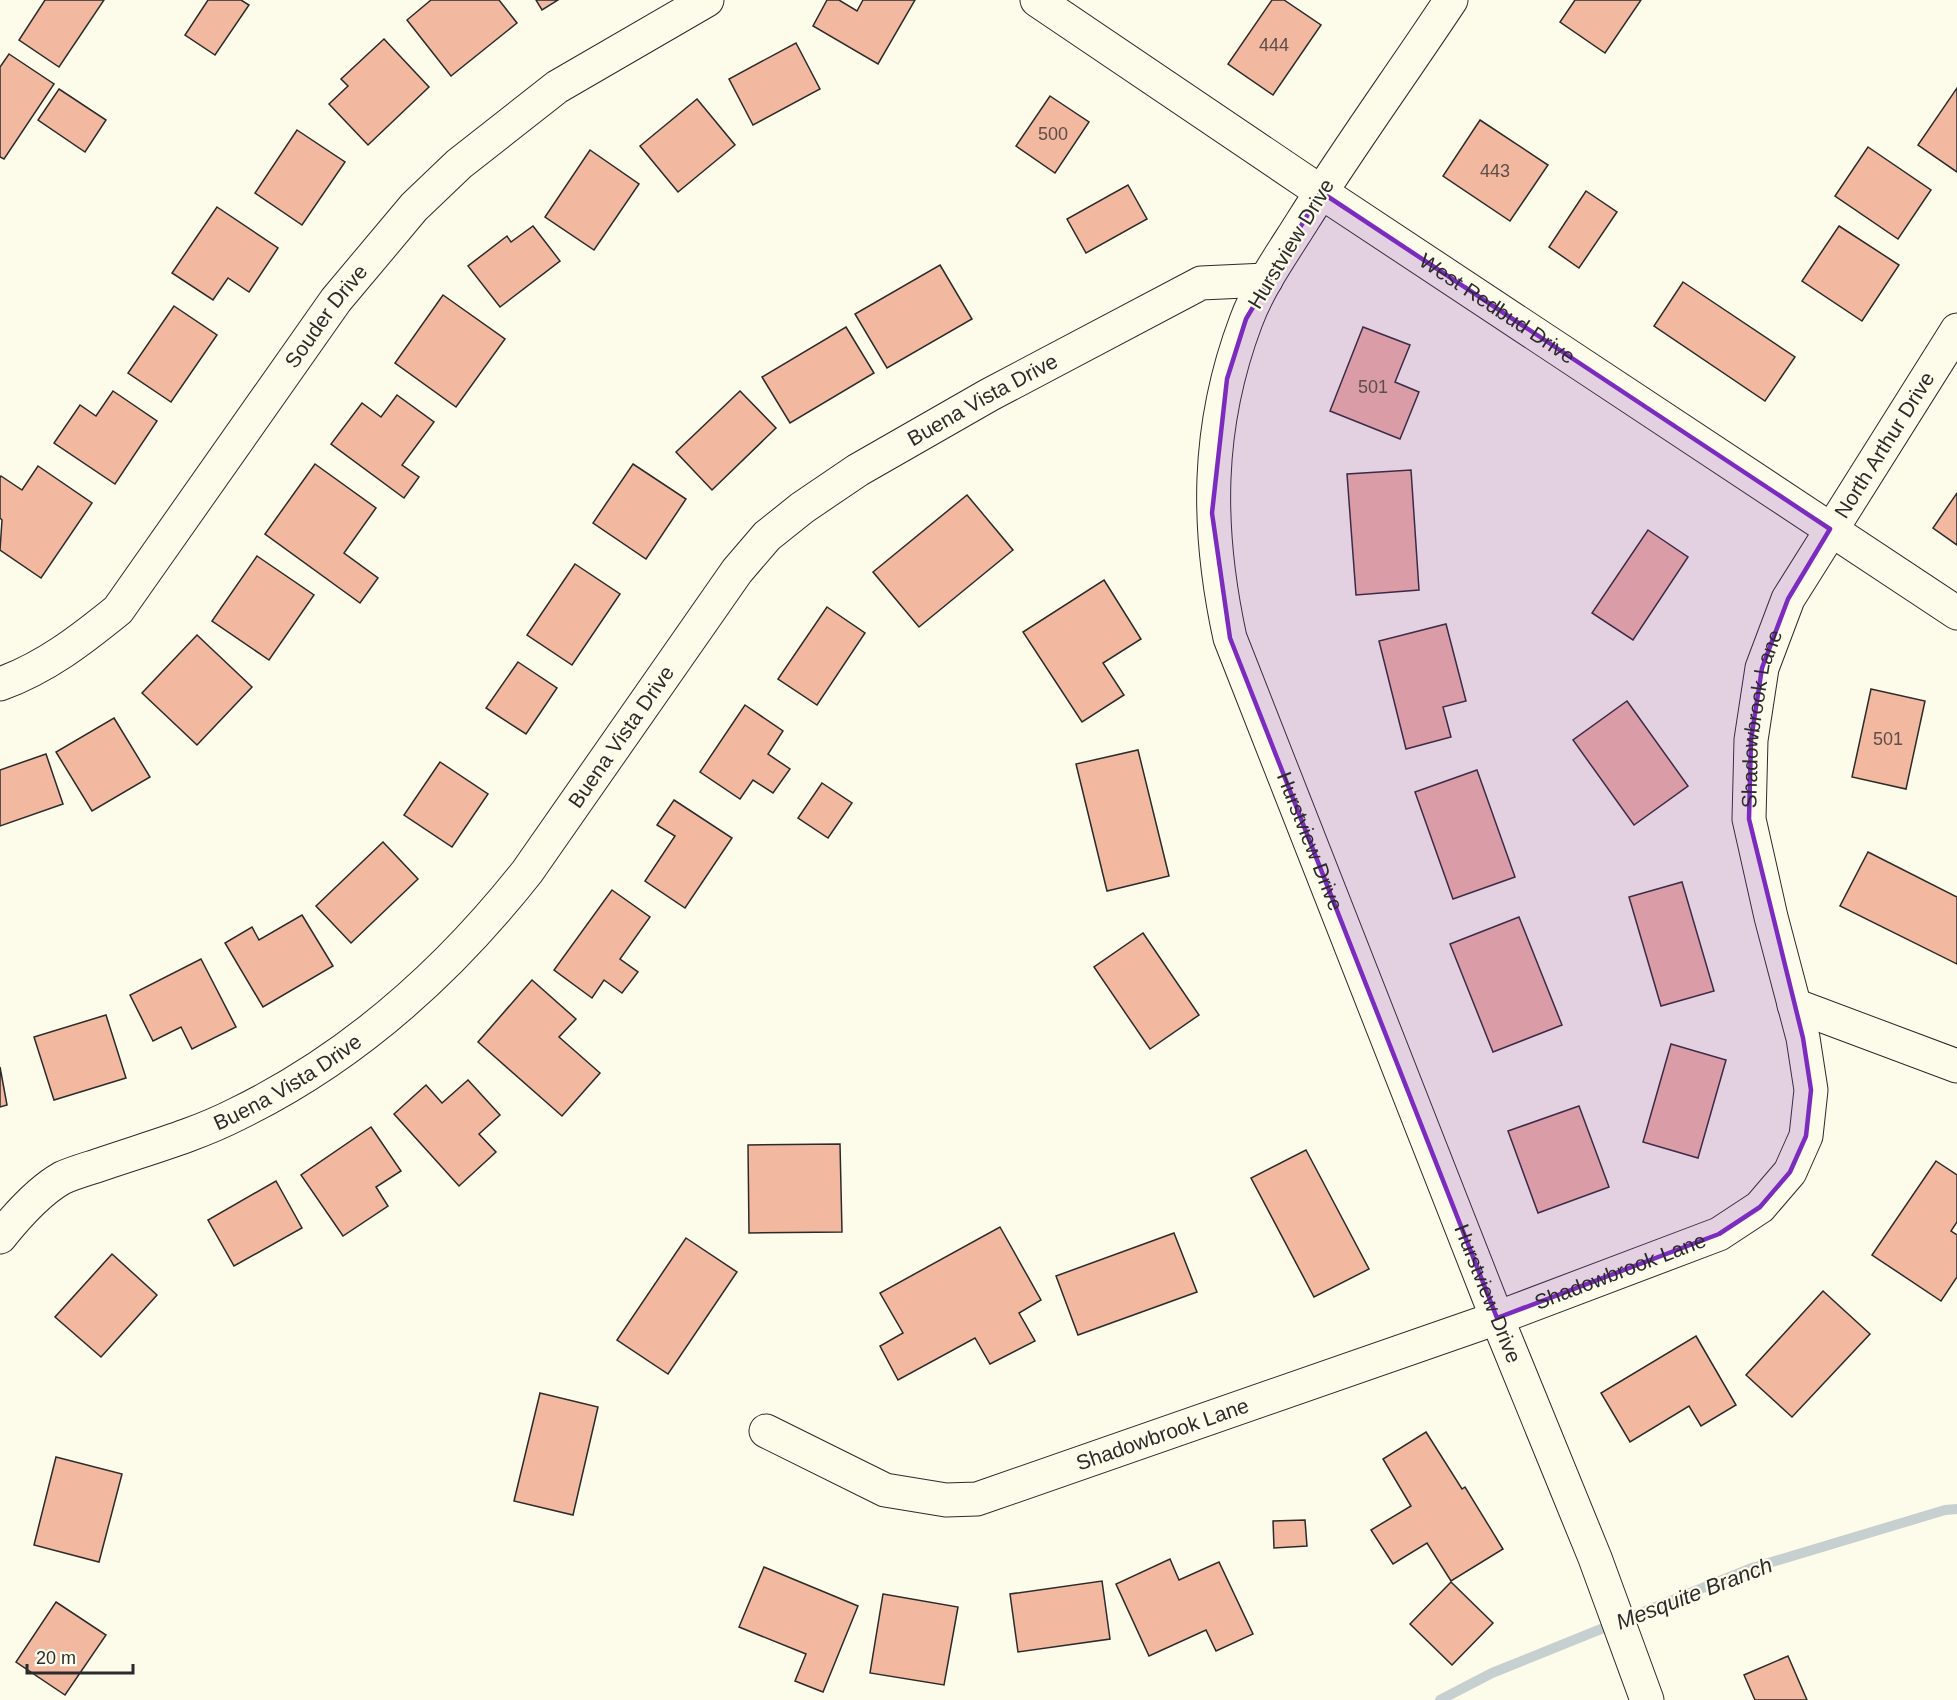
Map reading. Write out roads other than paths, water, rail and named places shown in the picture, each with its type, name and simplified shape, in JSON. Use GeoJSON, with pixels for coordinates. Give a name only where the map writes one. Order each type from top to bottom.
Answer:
{"type":"FeatureCollection","features":[{"type":"Feature","properties":{"kind":"street","name":"Souder Drive"},"geometry":{"type":"LineString","coordinates":[[0,684],[25,676],[74,646],[118,610],[336,300],[366,261],[414,207],[459,164],[557,87],[706,0]]}},
{"type":"Feature","properties":{"kind":"street","name":"West Redbud Drive"},"geometry":{"type":"LineString","coordinates":[[1037,0],[1321,192],[1957,614]]}},
{"type":"Feature","properties":{"kind":"street","name":"Hurstview Drive"},"geometry":{"type":"LineString","coordinates":[[1451,0],[1321,192],[1266,279],[1246,319],[1227,379],[1216,446],[1212,513],[1220,590],[1230,638],[1497,1318],[1595,1558],[1643,1689]]}},
{"type":"Feature","properties":{"kind":"street","name":"Buena Vista Drive"},"geometry":{"type":"LineString","coordinates":[[0,1238],[36,1200],[62,1179],[236,1115],[277,1092],[371,1029],[445,967],[491,918],[527,872],[737,571],[768,536],[802,508],[858,470],[969,406],[1201,283],[1266,279]]}},
{"type":"Feature","properties":{"kind":"street","name":"North Arthur Drive"},"geometry":{"type":"LineString","coordinates":[[1830,529],[1957,330]]}},
{"type":"Feature","properties":{"kind":"street","name":"Shadowbrook Lane"},"geometry":{"type":"LineString","coordinates":[[766,1431],[885,1490],[946,1500],[977,1499],[1497,1318],[1719,1234],[1760,1207],[1790,1172],[1806,1136],[1811,1090],[1803,1038],[1749,819],[1751,740],[1762,668],[1788,598],[1830,529]]}},
{"type":"Feature","properties":{"kind":"street"},"geometry":{"type":"LineString","coordinates":[[1794,1005],[1957,1066]]}},
{"type":"Feature","properties":{"kind":"waterway","name":"Mesquite Branch"},"geometry":{"type":"LineString","coordinates":[[1440,1700],[1492,1673],[1752,1568],[1945,1510],[1957,1509]]}}]}
